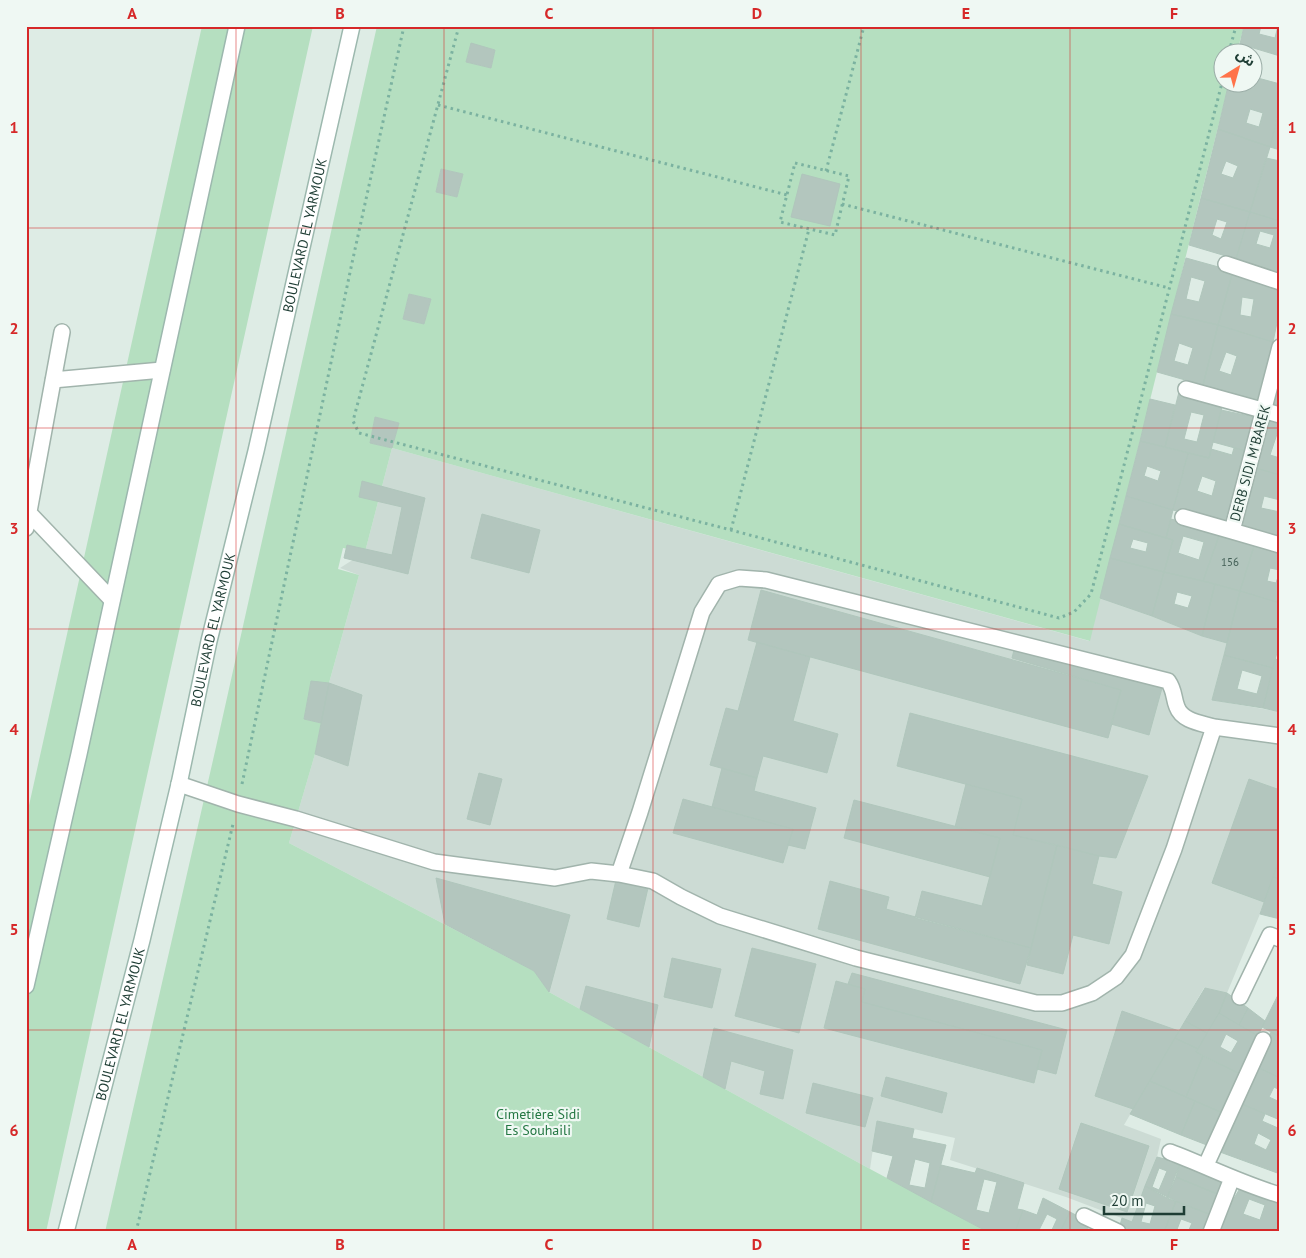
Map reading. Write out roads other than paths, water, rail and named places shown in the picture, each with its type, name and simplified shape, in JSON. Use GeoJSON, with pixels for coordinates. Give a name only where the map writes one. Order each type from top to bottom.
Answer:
{"type":"FeatureCollection","features":[{"type":"Feature","properties":{"kind":"main road"},"geometry":{"type":"LineString","coordinates":[[26,986],[237,26]]}},
{"type":"Feature","properties":{"kind":"main road","name":"BOULEVARD EL YARMOUK"},"geometry":{"type":"LineString","coordinates":[[66,1232],[142,940],[179,784],[209,641],[258,441],[352,26]]}},
{"type":"Feature","properties":{"kind":"main road"},"geometry":{"type":"LineString","coordinates":[[1226,264],[1280,282]]}},
{"type":"Feature","properties":{"kind":"main road"},"geometry":{"type":"LineString","coordinates":[[62,332],[28,521],[112,600]]}},
{"type":"Feature","properties":{"kind":"main road","name":"DERB SIDI M'BAREK"},"geometry":{"type":"LineString","coordinates":[[1280,347],[1232,531],[1280,545]]}},
{"type":"Feature","properties":{"kind":"main road"},"geometry":{"type":"LineString","coordinates":[[53,380],[162,370]]}},
{"type":"Feature","properties":{"kind":"main road"},"geometry":{"type":"LineString","coordinates":[[1186,389],[1280,416]]}},
{"type":"Feature","properties":{"kind":"main road"},"geometry":{"type":"LineString","coordinates":[[1183,517],[1232,531]]}},
{"type":"Feature","properties":{"kind":"main road"},"geometry":{"type":"LineString","coordinates":[[619,874],[702,612],[720,584],[739,578],[766,580],[1168,681],[1174,690],[1177,708],[1185,718],[1214,727],[1280,736]]}},
{"type":"Feature","properties":{"kind":"main road"},"geometry":{"type":"LineString","coordinates":[[179,784],[238,804],[296,819],[434,862],[555,878],[591,871],[653,881],[680,898],[720,916],[856,958],[1036,1003],[1062,1003],[1092,993],[1116,977],[1133,955],[1174,850],[1214,727]]}},
{"type":"Feature","properties":{"kind":"main road"},"geometry":{"type":"LineString","coordinates":[[1240,997],[1270,935],[1280,939]]}},
{"type":"Feature","properties":{"kind":"main road"},"geometry":{"type":"LineString","coordinates":[[1206,1166],[1263,1040]]}},
{"type":"Feature","properties":{"kind":"main road"},"geometry":{"type":"LineString","coordinates":[[1170,1152],[1280,1196]]}},
{"type":"Feature","properties":{"kind":"main road"},"geometry":{"type":"LineString","coordinates":[[1211,1232],[1232,1178]]}},
{"type":"Feature","properties":{"kind":"main road"},"geometry":{"type":"LineString","coordinates":[[1084,1216],[1118,1232]]}},
{"type":"Feature","properties":{"kind":"park label","name":"Cimetière Sidi Es Souhaili"},"geometry":{"type":"Point","coordinates":[538,1122]}}]}
